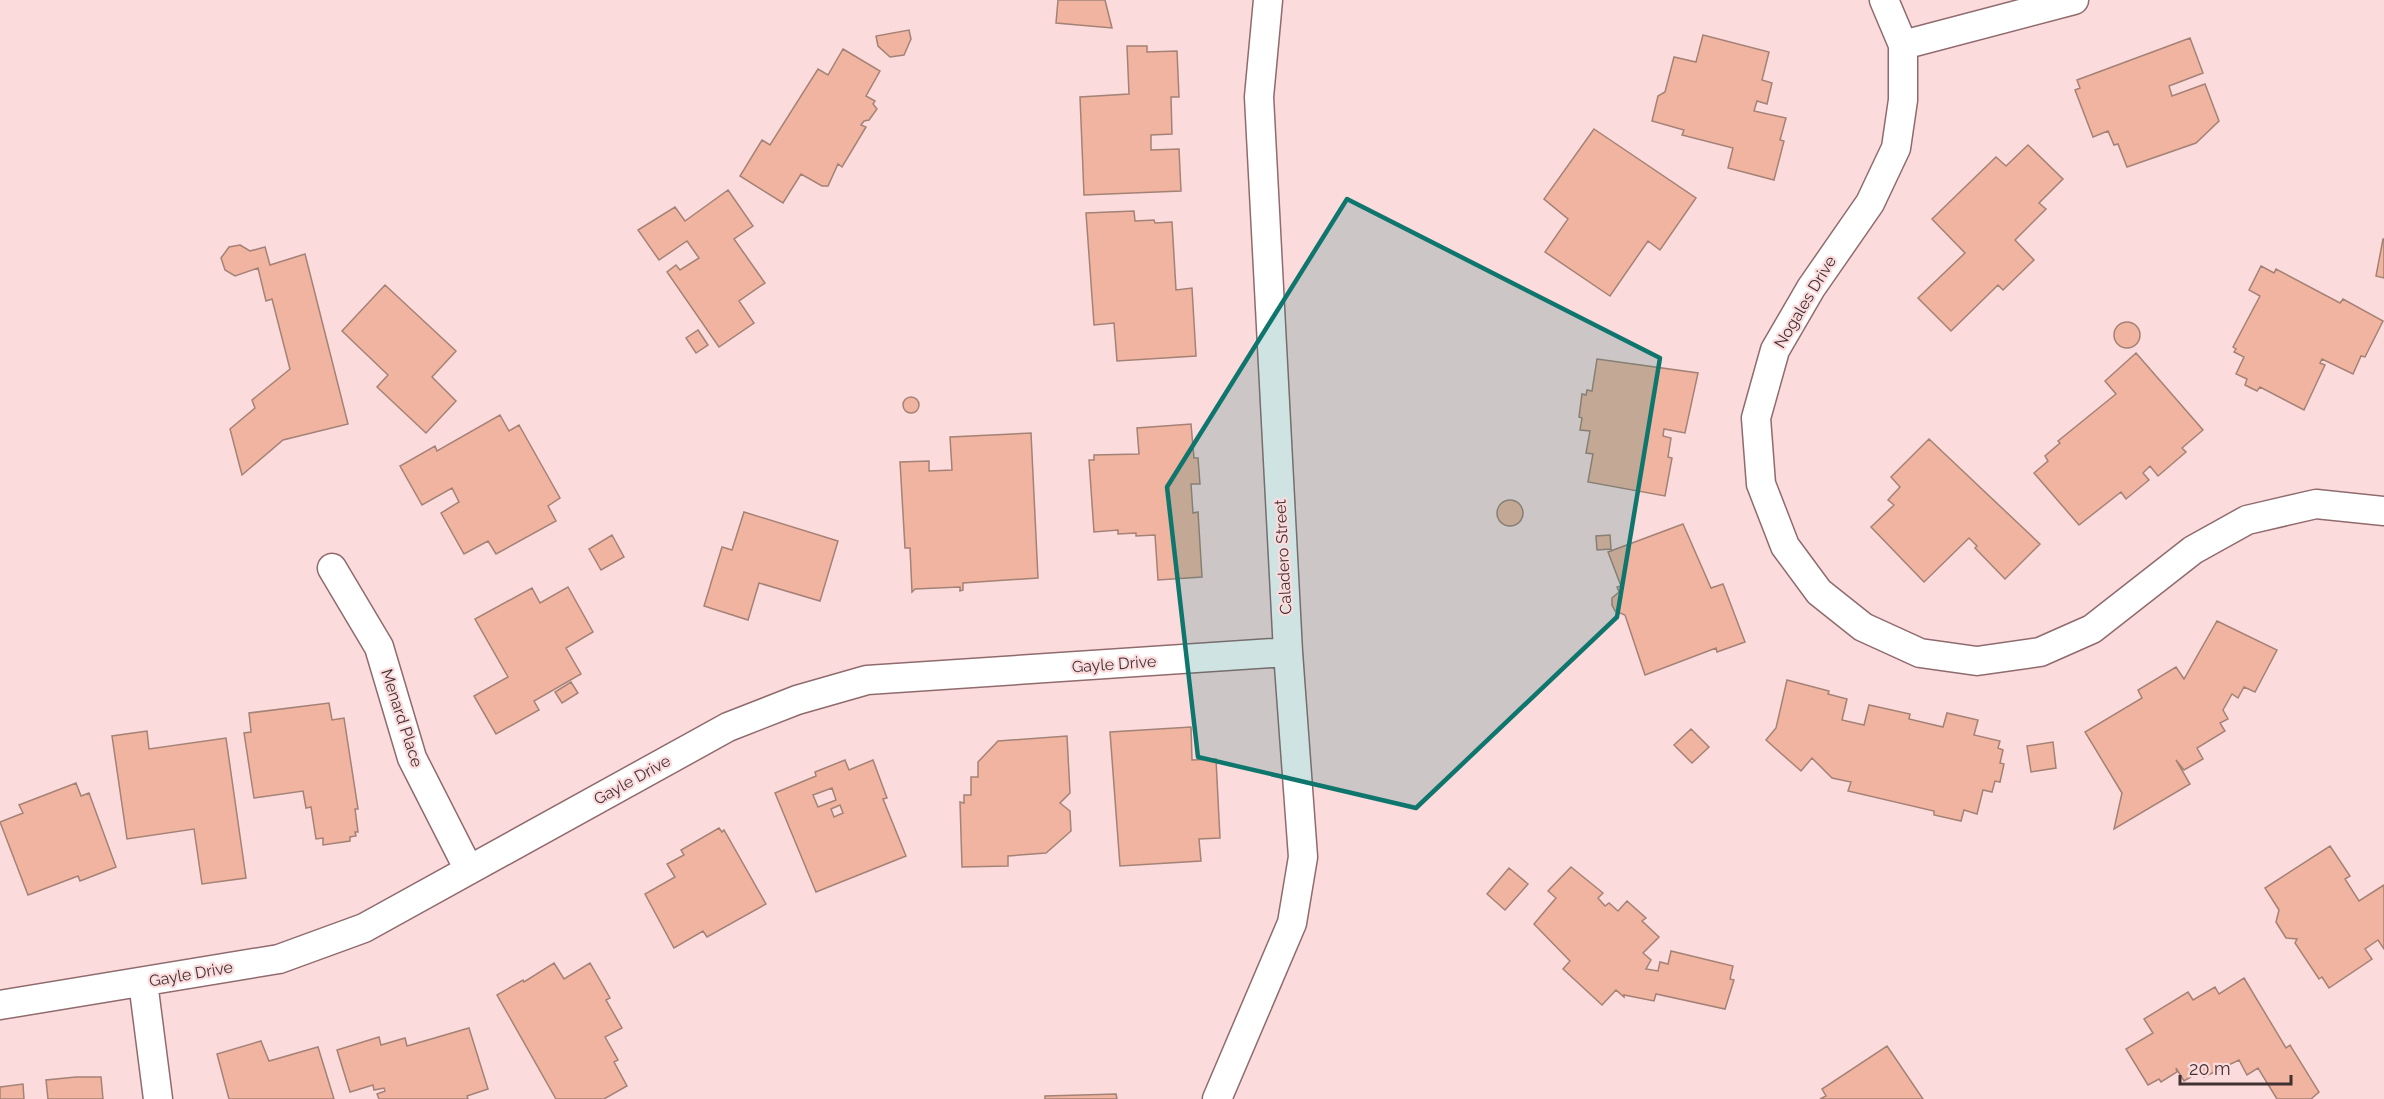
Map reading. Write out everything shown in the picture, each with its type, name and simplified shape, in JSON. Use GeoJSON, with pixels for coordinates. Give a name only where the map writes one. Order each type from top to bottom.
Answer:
{"type":"FeatureCollection","features":[{"type":"Feature","properties":{"kind":"street","name":"Caladero Street"},"geometry":{"type":"LineString","coordinates":[[1217,1099],[1292,923],[1303,857],[1288,652],[1259,97],[1268,0]]}},
{"type":"Feature","properties":{"kind":"street","name":"Nogales Drive"},"geometry":{"type":"LineString","coordinates":[[1884,0],[1903,45],[1902,100],[1896,148],[1870,203],[1811,288],[1775,350],[1756,418],[1761,484],[1785,546],[1819,592],[1863,627],[1920,653],[1977,661],[1988,660],[2040,652],[2092,629],[2193,550],[2247,519],[2316,504],[2384,511]]}},
{"type":"Feature","properties":{"kind":"street"},"geometry":{"type":"LineString","coordinates":[[1903,45],[2074,0]]}},
{"type":"Feature","properties":{"kind":"street","name":"Menard Place"},"geometry":{"type":"LineString","coordinates":[[332,567],[379,647],[412,758],[469,870]]}},
{"type":"Feature","properties":{"kind":"street","name":"Gayle Drive"},"geometry":{"type":"LineString","coordinates":[[0,1005],[279,959],[364,928],[728,728],[797,700],[867,680],[1288,652]]}},
{"type":"Feature","properties":{"kind":"street"},"geometry":{"type":"LineString","coordinates":[[143,982],[158,1099]]}},
{"type":"Feature","properties":{"kind":"highlighted area"},"geometry":{"type":"Polygon","coordinates":[[[1347,199],[1660,358],[1617,617],[1416,808],[1198,757],[1167,487],[1347,199]]]}},
{"type":"Feature","properties":{"kind":"building"},"geometry":{"type":"Polygon","coordinates":[[[1058,0],[1105,0],[1112,28],[1056,23],[1058,0]]]}},
{"type":"Feature","properties":{"kind":"building"},"geometry":{"type":"Polygon","coordinates":[[[909,30],[911,39],[904,55],[890,57],[878,46],[876,36],[909,30]]]}},
{"type":"Feature","properties":{"kind":"building"},"geometry":{"type":"Polygon","coordinates":[[[1703,35],[1769,52],[1762,80],[1772,83],[1767,104],[1757,101],[1754,111],[1786,118],[1780,140],[1784,141],[1774,180],[1728,168],[1733,148],[1682,135],[1684,130],[1652,121],[1658,96],[1665,92],[1674,57],[1696,62],[1703,35]]]}},
{"type":"Feature","properties":{"kind":"building"},"geometry":{"type":"Polygon","coordinates":[[[2190,38],[2203,73],[2169,86],[2172,96],[2205,84],[2219,121],[2196,143],[2127,167],[2118,144],[2114,145],[2108,131],[2093,137],[2075,90],[2080,88],[2077,80],[2190,38]]]}},
{"type":"Feature","properties":{"kind":"building"},"geometry":{"type":"Polygon","coordinates":[[[1127,46],[1147,46],[1147,52],[1177,51],[1179,97],[1171,97],[1172,134],[1151,135],[1151,150],[1179,149],[1181,191],[1084,195],[1080,97],[1129,94],[1127,46]]]}},
{"type":"Feature","properties":{"kind":"building"},"geometry":{"type":"Polygon","coordinates":[[[843,49],[880,71],[866,96],[875,101],[873,104],[877,109],[869,120],[864,121],[861,125],[866,127],[842,167],[838,164],[828,186],[822,186],[801,174],[783,203],[740,176],[762,140],[770,145],[818,69],[828,75],[843,49]]]}},
{"type":"Feature","properties":{"kind":"building"},"geometry":{"type":"Polygon","coordinates":[[[1594,129],[1696,198],[1660,250],[1648,241],[1610,296],[1545,252],[1568,219],[1544,199],[1594,129]]]}},
{"type":"Feature","properties":{"kind":"building"},"geometry":{"type":"Polygon","coordinates":[[[2028,145],[2063,179],[2039,203],[2046,209],[2015,240],[2034,260],[2003,290],[1998,285],[1951,331],[1918,298],[1965,253],[1932,219],[1996,157],[2006,166],[2028,145]]]}},
{"type":"Feature","properties":{"kind":"building"},"geometry":{"type":"Polygon","coordinates":[[[728,190],[753,226],[734,239],[765,283],[739,301],[754,323],[719,347],[667,272],[676,265],[680,270],[699,258],[687,241],[659,260],[638,230],[675,207],[685,221],[728,190]]]}},
{"type":"Feature","properties":{"kind":"building"},"geometry":{"type":"Polygon","coordinates":[[[1134,211],[1135,221],[1172,222],[1176,290],[1192,288],[1196,356],[1117,361],[1114,323],[1094,325],[1086,213],[1134,211]]]}},
{"type":"Feature","properties":{"kind":"building"},"geometry":{"type":"Polygon","coordinates":[[[2384,239],[2384,278],[2376,276],[2384,239]]]}},
{"type":"Feature","properties":{"kind":"building"},"geometry":{"type":"Polygon","coordinates":[[[240,245],[250,251],[265,247],[270,265],[305,254],[348,424],[283,440],[242,475],[230,429],[255,408],[252,400],[290,369],[272,299],[266,301],[258,268],[235,276],[225,270],[221,258],[229,247],[240,245]]]}},
{"type":"Feature","properties":{"kind":"building"},"geometry":{"type":"Polygon","coordinates":[[[2261,266],[2274,273],[2276,269],[2340,303],[2343,299],[2383,321],[2365,357],[2361,356],[2353,374],[2322,359],[2320,363],[2325,365],[2304,410],[2260,387],[2257,391],[2245,385],[2247,379],[2236,374],[2244,357],[2234,352],[2236,349],[2233,347],[2260,296],[2249,290],[2261,266]]]}},
{"type":"Feature","properties":{"kind":"building"},"geometry":{"type":"Polygon","coordinates":[[[385,285],[456,351],[432,377],[456,401],[426,433],[377,387],[388,375],[342,331],[385,285]]]}},
{"type":"Feature","properties":{"kind":"building"},"geometry":{"type":"Polygon","coordinates":[[[2127,322],[2136,326],[2140,335],[2136,344],[2127,348],[2118,344],[2114,335],[2118,326],[2127,322]]]}},
{"type":"Feature","properties":{"kind":"building"},"geometry":{"type":"Polygon","coordinates":[[[698,330],[708,345],[696,353],[686,338],[698,330]]]}},
{"type":"Feature","properties":{"kind":"building"},"geometry":{"type":"Polygon","coordinates":[[[2136,353],[2203,430],[2182,448],[2186,452],[2158,476],[2150,466],[2143,473],[2149,480],[2126,499],[2121,492],[2079,525],[2034,473],[2048,461],[2045,456],[2060,443],[2058,441],[2116,394],[2105,381],[2136,353]]]}},
{"type":"Feature","properties":{"kind":"building"},"geometry":{"type":"Polygon","coordinates":[[[1597,359],[1698,373],[1685,433],[1664,429],[1663,436],[1671,438],[1668,457],[1672,458],[1665,496],[1588,482],[1593,454],[1586,453],[1590,431],[1580,430],[1582,418],[1579,417],[1582,394],[1586,395],[1587,390],[1592,391],[1597,359]]]}},
{"type":"Feature","properties":{"kind":"building"},"geometry":{"type":"Polygon","coordinates":[[[908,397],[914,397],[919,405],[917,411],[908,413],[903,408],[903,402],[908,397]]]}},
{"type":"Feature","properties":{"kind":"building"},"geometry":{"type":"Polygon","coordinates":[[[500,415],[509,431],[519,425],[560,498],[548,506],[556,521],[496,554],[488,541],[464,554],[441,513],[459,502],[452,488],[422,505],[400,466],[435,446],[437,451],[500,415]]]}},
{"type":"Feature","properties":{"kind":"building"},"geometry":{"type":"Polygon","coordinates":[[[1191,424],[1194,458],[1198,458],[1200,484],[1191,484],[1193,513],[1198,512],[1202,577],[1158,580],[1155,535],[1118,534],[1118,530],[1094,532],[1089,460],[1094,460],[1094,455],[1139,454],[1137,428],[1191,424]]]}},
{"type":"Feature","properties":{"kind":"building"},"geometry":{"type":"Polygon","coordinates":[[[1031,433],[1038,578],[963,583],[963,590],[960,591],[960,587],[915,589],[912,592],[910,548],[905,548],[900,462],[929,461],[929,471],[952,470],[950,437],[1031,433]]]}},
{"type":"Feature","properties":{"kind":"building"},"geometry":{"type":"Polygon","coordinates":[[[1929,439],[2040,544],[2005,579],[1975,548],[1977,546],[1969,538],[1924,582],[1871,527],[1894,505],[1888,500],[1900,487],[1891,477],[1929,439]]]}},
{"type":"Feature","properties":{"kind":"building"},"geometry":{"type":"Polygon","coordinates":[[[1510,500],[1519,504],[1523,513],[1519,522],[1510,526],[1501,522],[1497,513],[1501,504],[1510,500]]]}},
{"type":"Feature","properties":{"kind":"building"},"geometry":{"type":"Polygon","coordinates":[[[744,512],[838,541],[820,601],[759,583],[748,620],[704,606],[722,547],[732,550],[744,512]]]}},
{"type":"Feature","properties":{"kind":"building"},"geometry":{"type":"Polygon","coordinates":[[[1683,524],[1711,588],[1723,584],[1745,642],[1717,652],[1716,648],[1645,675],[1625,615],[1615,611],[1612,605],[1612,598],[1619,592],[1617,587],[1621,586],[1608,552],[1683,524]]]}},
{"type":"Feature","properties":{"kind":"building"},"geometry":{"type":"Polygon","coordinates":[[[612,535],[624,557],[601,570],[589,549],[612,535]]]}},
{"type":"Feature","properties":{"kind":"building"},"geometry":{"type":"Polygon","coordinates":[[[1610,535],[1611,549],[1597,550],[1596,536],[1610,535]]]}},
{"type":"Feature","properties":{"kind":"building"},"geometry":{"type":"Polygon","coordinates":[[[568,587],[593,632],[566,648],[581,674],[534,701],[539,710],[496,734],[474,696],[508,677],[475,619],[532,588],[540,603],[568,587]]]}},
{"type":"Feature","properties":{"kind":"building"},"geometry":{"type":"Polygon","coordinates":[[[2217,621],[2277,650],[2255,692],[2244,687],[2238,698],[2232,694],[2223,710],[2228,719],[2220,723],[2225,731],[2197,748],[2203,759],[2184,770],[2176,760],[2190,784],[2114,829],[2122,793],[2085,732],[2142,698],[2138,690],[2176,667],[2184,679],[2217,621]]]}},
{"type":"Feature","properties":{"kind":"building"},"geometry":{"type":"Polygon","coordinates":[[[1787,680],[1829,691],[1828,694],[1847,699],[1842,720],[1864,725],[1869,705],[1910,714],[1909,719],[1943,727],[1947,713],[1978,720],[1974,735],[2000,741],[1998,748],[2003,750],[2000,763],[2004,764],[2000,782],[1995,781],[1992,792],[1983,790],[1977,814],[1964,810],[1961,821],[1934,815],[1934,811],[1848,791],[1851,782],[1832,778],[1812,758],[1801,771],[1766,740],[1776,728],[1787,680]]]}},
{"type":"Feature","properties":{"kind":"building"},"geometry":{"type":"Polygon","coordinates":[[[571,682],[578,693],[562,703],[555,692],[571,682]]]}},
{"type":"Feature","properties":{"kind":"building"},"geometry":{"type":"Polygon","coordinates":[[[329,703],[332,720],[344,718],[358,809],[355,809],[358,832],[355,832],[356,836],[350,837],[350,841],[323,845],[323,838],[316,839],[311,807],[306,808],[303,791],[254,798],[244,733],[251,732],[249,713],[329,703]]]}},
{"type":"Feature","properties":{"kind":"building"},"geometry":{"type":"Polygon","coordinates":[[[1191,727],[1192,760],[1216,759],[1220,838],[1199,839],[1201,861],[1120,866],[1110,732],[1191,727]]]}},
{"type":"Feature","properties":{"kind":"building"},"geometry":{"type":"Polygon","coordinates":[[[1691,729],[1709,747],[1692,763],[1674,745],[1691,729]]]}},
{"type":"Feature","properties":{"kind":"building"},"geometry":{"type":"Polygon","coordinates":[[[147,731],[149,749],[226,738],[246,878],[202,884],[194,829],[127,839],[112,736],[147,731]]]}},
{"type":"Feature","properties":{"kind":"building"},"geometry":{"type":"Polygon","coordinates":[[[1067,736],[1070,793],[1060,803],[1070,811],[1071,831],[1046,853],[1008,856],[1008,866],[962,867],[960,802],[964,803],[964,795],[971,795],[971,777],[978,777],[978,762],[998,741],[1067,736]]]}},
{"type":"Feature","properties":{"kind":"building"},"geometry":{"type":"Polygon","coordinates":[[[2053,742],[2056,768],[2031,772],[2027,746],[2053,742]]]}},
{"type":"Feature","properties":{"kind":"building"},"geometry":{"type":"Polygon","coordinates":[[[845,760],[849,770],[873,760],[887,798],[883,799],[906,856],[816,892],[775,793],[816,776],[815,772],[845,760]],[[832,788],[813,795],[818,807],[836,800],[832,788]],[[840,805],[831,809],[834,817],[843,813],[840,805]]]}},
{"type":"Feature","properties":{"kind":"building"},"geometry":{"type":"Polygon","coordinates":[[[76,783],[81,796],[89,793],[116,867],[80,881],[78,876],[28,895],[0,822],[23,813],[19,805],[76,783]]]}},
{"type":"Feature","properties":{"kind":"building"},"geometry":{"type":"Polygon","coordinates":[[[719,828],[722,832],[724,830],[766,904],[707,937],[703,931],[674,948],[645,894],[675,877],[667,864],[684,855],[681,850],[719,828]]]}},
{"type":"Feature","properties":{"kind":"building"},"geometry":{"type":"Polygon","coordinates":[[[2330,846],[2350,876],[2345,879],[2359,901],[2384,885],[2384,949],[2378,940],[2365,949],[2372,959],[2329,988],[2322,977],[2319,979],[2295,943],[2297,939],[2286,938],[2276,922],[2279,910],[2265,888],[2330,846]]]}},
{"type":"Feature","properties":{"kind":"building"},"geometry":{"type":"Polygon","coordinates":[[[1571,867],[1603,893],[1598,898],[1605,906],[1609,903],[1618,911],[1627,901],[1646,918],[1642,921],[1659,937],[1643,953],[1651,960],[1646,969],[1658,971],[1660,962],[1668,964],[1671,951],[1733,966],[1730,979],[1734,980],[1725,1009],[1656,994],[1654,1001],[1624,995],[1624,997],[1616,990],[1602,1005],[1563,969],[1570,961],[1534,924],[1556,898],[1548,891],[1571,867]]]}},
{"type":"Feature","properties":{"kind":"building"},"geometry":{"type":"Polygon","coordinates":[[[1509,868],[1528,884],[1505,910],[1487,894],[1509,868]]]}},
{"type":"Feature","properties":{"kind":"building"},"geometry":{"type":"Polygon","coordinates":[[[554,963],[564,979],[590,963],[610,998],[606,1000],[622,1028],[605,1037],[618,1060],[614,1062],[627,1086],[604,1099],[556,1099],[497,995],[523,980],[524,982],[554,963]]]}},
{"type":"Feature","properties":{"kind":"building"},"geometry":{"type":"Polygon","coordinates":[[[2244,978],[2286,1048],[2290,1045],[2319,1092],[2311,1099],[2277,1099],[2258,1068],[2247,1075],[2239,1060],[2204,1077],[2201,1071],[2184,1081],[2176,1068],[2177,1072],[2161,1082],[2159,1079],[2148,1085],[2126,1049],[2153,1033],[2144,1019],[2188,992],[2193,1000],[2215,987],[2219,994],[2244,978]]]}},
{"type":"Feature","properties":{"kind":"building"},"geometry":{"type":"Polygon","coordinates":[[[469,1028],[488,1089],[467,1096],[468,1099],[379,1099],[377,1094],[385,1091],[384,1088],[374,1090],[373,1085],[350,1092],[337,1050],[379,1037],[381,1045],[405,1038],[407,1046],[469,1028]]]}},
{"type":"Feature","properties":{"kind":"building"},"geometry":{"type":"Polygon","coordinates":[[[261,1041],[269,1061],[318,1047],[334,1099],[229,1099],[217,1054],[261,1041]]]}},
{"type":"Feature","properties":{"kind":"building"},"geometry":{"type":"Polygon","coordinates":[[[1887,1046],[1923,1099],[1820,1099],[1826,1096],[1822,1089],[1887,1046]]]}},
{"type":"Feature","properties":{"kind":"building"},"geometry":{"type":"Polygon","coordinates":[[[101,1077],[103,1099],[48,1099],[46,1080],[101,1077]]]}},
{"type":"Feature","properties":{"kind":"building"},"geometry":{"type":"Polygon","coordinates":[[[23,1084],[24,1099],[0,1099],[0,1087],[23,1084]]]}},
{"type":"Feature","properties":{"kind":"building"},"geometry":{"type":"Polygon","coordinates":[[[1116,1094],[1117,1099],[1045,1099],[1045,1096],[1116,1094]]]}}]}
